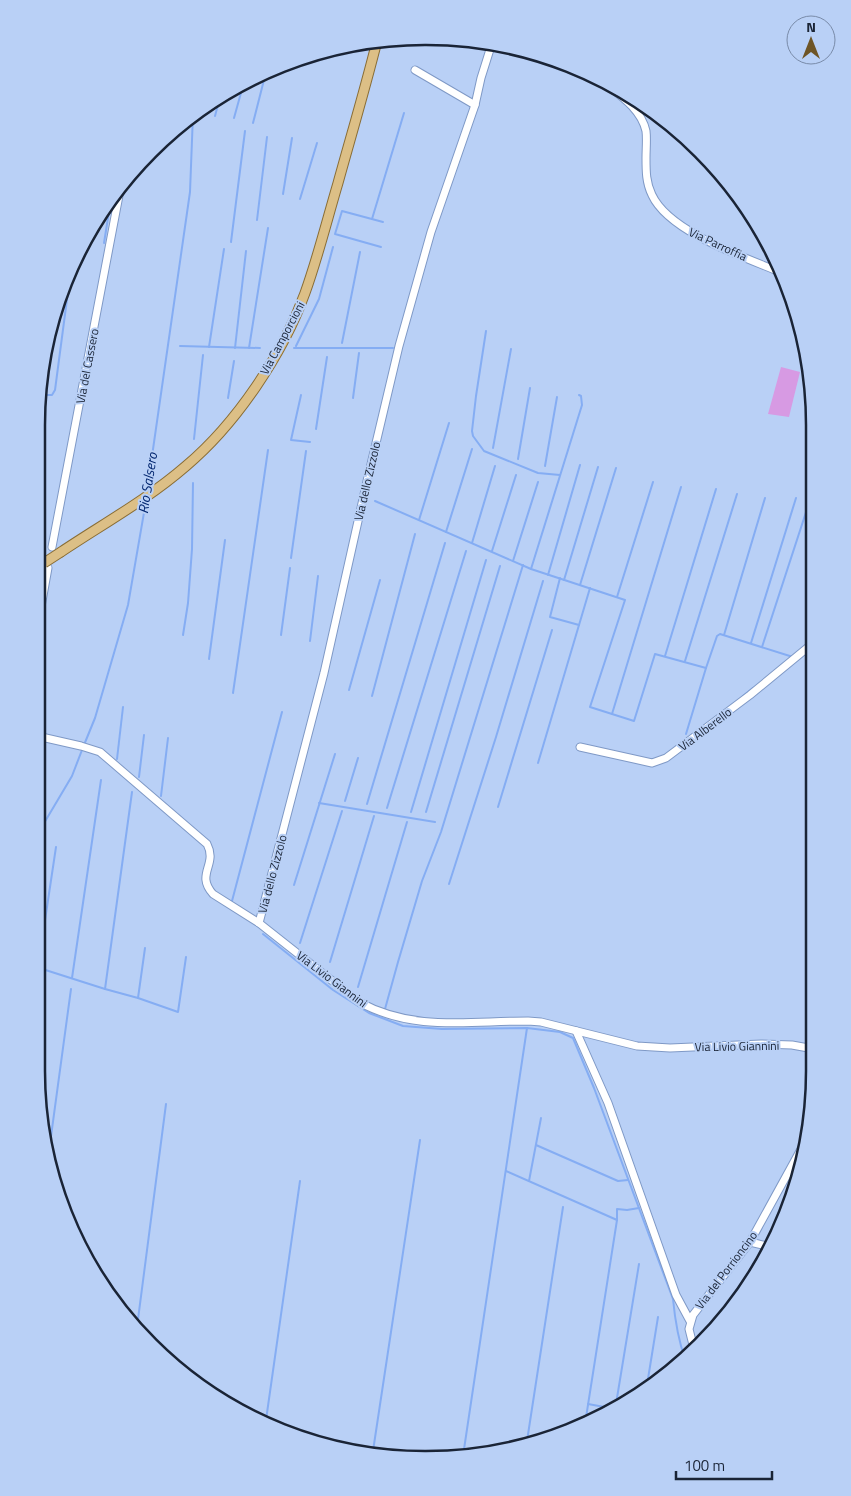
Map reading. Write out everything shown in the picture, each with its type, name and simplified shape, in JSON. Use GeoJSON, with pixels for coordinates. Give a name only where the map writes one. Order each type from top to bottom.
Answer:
{"type":"FeatureCollection","features":[{"type":"Feature","properties":{"kind":"main road","name":"Via Camporcioni"},"geometry":{"type":"LineString","coordinates":[[45,564],[162,486],[187,465],[222,430],[259,382],[285,337],[305,294],[375,48]]}},
{"type":"Feature","properties":{"kind":"street","name":"Via dello Zizzolo"},"geometry":{"type":"LineString","coordinates":[[259,923],[324,673],[399,346],[431,232],[475,105],[490,50]]}},
{"type":"Feature","properties":{"kind":"street"},"geometry":{"type":"LineString","coordinates":[[415,70],[475,105]]}},
{"type":"Feature","properties":{"kind":"street","name":"Via Parroffia"},"geometry":{"type":"LineString","coordinates":[[629,104],[636,110],[643,121],[646,132],[646,174],[652,196],[659,207],[677,224],[702,238],[772,269]]}},
{"type":"Feature","properties":{"kind":"street","name":"Via del Cassero"},"geometry":{"type":"LineString","coordinates":[[52,547],[119,201]]}},
{"type":"Feature","properties":{"kind":"street","name":"Via Alberello"},"geometry":{"type":"LineString","coordinates":[[580,747],[652,763],[666,758],[750,695],[806,649]]}},
{"type":"Feature","properties":{"kind":"street","name":"Via Livio Giannini"},"geometry":{"type":"LineString","coordinates":[[45,738],[92,749],[106,756],[207,844],[211,854],[205,880],[212,894],[259,923],[359,1002],[372,1009],[387,1015],[420,1022],[540,1022],[637,1046],[670,1048],[761,1044],[806,1048]]}},
{"type":"Feature","properties":{"kind":"street"},"geometry":{"type":"LineString","coordinates":[[576,1031],[608,1103],[641,1201],[676,1295],[690,1321]]}},
{"type":"Feature","properties":{"kind":"street","name":"Via del Porrioncino"},"geometry":{"type":"LineString","coordinates":[[692,1342],[689,1329],[693,1314],[750,1242],[795,1160]]}},
{"type":"Feature","properties":{"kind":"street"},"geometry":{"type":"LineString","coordinates":[[750,1242],[764,1245]]}},
{"type":"Feature","properties":{"kind":"shaded area"},"geometry":{"type":"Polygon","coordinates":[[[781,367],[800,372],[789,417],[768,414],[781,367]]]}},
{"type":"Feature","properties":{"kind":"waterway"},"geometry":{"type":"LineString","coordinates":[[253,123],[264,81]]}},
{"type":"Feature","properties":{"kind":"waterway"},"geometry":{"type":"LineString","coordinates":[[234,118],[241,93]]}},
{"type":"Feature","properties":{"kind":"waterway"},"geometry":{"type":"LineString","coordinates":[[215,116],[217,107]]}},
{"type":"Feature","properties":{"kind":"waterway"},"geometry":{"type":"LineString","coordinates":[[372,219],[404,113]]}},
{"type":"Feature","properties":{"kind":"waterway","name":"Rio Salsero"},"geometry":{"type":"LineString","coordinates":[[147,491],[190,192],[193,125]]}},
{"type":"Feature","properties":{"kind":"waterway"},"geometry":{"type":"LineString","coordinates":[[231,242],[245,131]]}},
{"type":"Feature","properties":{"kind":"waterway"},"geometry":{"type":"LineString","coordinates":[[257,220],[267,137]]}},
{"type":"Feature","properties":{"kind":"waterway"},"geometry":{"type":"LineString","coordinates":[[283,194],[292,138]]}},
{"type":"Feature","properties":{"kind":"waterway"},"geometry":{"type":"LineString","coordinates":[[300,199],[317,143]]}},
{"type":"Feature","properties":{"kind":"waterway"},"geometry":{"type":"LineString","coordinates":[[381,247],[335,234],[342,211],[383,222]]}},
{"type":"Feature","properties":{"kind":"waterway"},"geometry":{"type":"LineString","coordinates":[[104,243],[108,215]]}},
{"type":"Feature","properties":{"kind":"waterway"},"geometry":{"type":"LineString","coordinates":[[249,348],[268,228]]}},
{"type":"Feature","properties":{"kind":"waterway"},"geometry":{"type":"LineString","coordinates":[[296,346],[319,299],[333,247]]}},
{"type":"Feature","properties":{"kind":"waterway"},"geometry":{"type":"LineString","coordinates":[[209,347],[224,249]]}},
{"type":"Feature","properties":{"kind":"waterway"},"geometry":{"type":"LineString","coordinates":[[235,348],[246,251]]}},
{"type":"Feature","properties":{"kind":"waterway"},"geometry":{"type":"LineString","coordinates":[[342,343],[360,252]]}},
{"type":"Feature","properties":{"kind":"waterway"},"geometry":{"type":"LineString","coordinates":[[46,395],[52,395],[55,390],[67,297]]}},
{"type":"Feature","properties":{"kind":"waterway"},"geometry":{"type":"LineString","coordinates":[[486,331],[476,396],[473,436],[484,451],[538,473],[560,475]]}},
{"type":"Feature","properties":{"kind":"waterway"},"geometry":{"type":"LineString","coordinates":[[180,346],[260,348]]}},
{"type":"Feature","properties":{"kind":"waterway"},"geometry":{"type":"LineString","coordinates":[[294,348],[393,348]]}},
{"type":"Feature","properties":{"kind":"waterway"},"geometry":{"type":"LineString","coordinates":[[493,448],[511,349]]}},
{"type":"Feature","properties":{"kind":"waterway"},"geometry":{"type":"LineString","coordinates":[[353,398],[359,353]]}},
{"type":"Feature","properties":{"kind":"waterway"},"geometry":{"type":"LineString","coordinates":[[194,439],[203,355]]}},
{"type":"Feature","properties":{"kind":"waterway"},"geometry":{"type":"LineString","coordinates":[[316,429],[327,357]]}},
{"type":"Feature","properties":{"kind":"waterway"},"geometry":{"type":"LineString","coordinates":[[228,398],[234,361]]}},
{"type":"Feature","properties":{"kind":"waterway"},"geometry":{"type":"LineString","coordinates":[[518,459],[530,388]]}},
{"type":"Feature","properties":{"kind":"waterway"},"geometry":{"type":"LineString","coordinates":[[301,395],[291,440],[310,442]]}},
{"type":"Feature","properties":{"kind":"waterway"},"geometry":{"type":"LineString","coordinates":[[531,569],[582,405],[581,396],[579,395]]}},
{"type":"Feature","properties":{"kind":"waterway"},"geometry":{"type":"LineString","coordinates":[[545,466],[557,397]]}},
{"type":"Feature","properties":{"kind":"waterway"},"geometry":{"type":"LineString","coordinates":[[419,520],[449,423]]}},
{"type":"Feature","properties":{"kind":"waterway"},"geometry":{"type":"LineString","coordinates":[[446,532],[472,449]]}},
{"type":"Feature","properties":{"kind":"waterway"},"geometry":{"type":"LineString","coordinates":[[233,693],[268,450]]}},
{"type":"Feature","properties":{"kind":"waterway"},"geometry":{"type":"LineString","coordinates":[[291,558],[306,451]]}},
{"type":"Feature","properties":{"kind":"waterway"},"geometry":{"type":"LineString","coordinates":[[548,575],[580,465]]}},
{"type":"Feature","properties":{"kind":"waterway"},"geometry":{"type":"LineString","coordinates":[[472,543],[495,466]]}},
{"type":"Feature","properties":{"kind":"waterway"},"geometry":{"type":"LineString","coordinates":[[564,580],[598,467]]}},
{"type":"Feature","properties":{"kind":"waterway"},"geometry":{"type":"LineString","coordinates":[[580,585],[616,468]]}},
{"type":"Feature","properties":{"kind":"waterway"},"geometry":{"type":"LineString","coordinates":[[492,551],[516,475]]}},
{"type":"Feature","properties":{"kind":"waterway"},"geometry":{"type":"LineString","coordinates":[[513,561],[538,482]]}},
{"type":"Feature","properties":{"kind":"waterway"},"geometry":{"type":"LineString","coordinates":[[617,597],[653,482]]}},
{"type":"Feature","properties":{"kind":"waterway"},"geometry":{"type":"LineString","coordinates":[[183,635],[188,603],[192,549],[193,483]]}},
{"type":"Feature","properties":{"kind":"waterway"},"geometry":{"type":"LineString","coordinates":[[612,714],[681,487]]}},
{"type":"Feature","properties":{"kind":"waterway"},"geometry":{"type":"LineString","coordinates":[[665,656],[716,489]]}},
{"type":"Feature","properties":{"kind":"waterway"},"geometry":{"type":"LineString","coordinates":[[685,661],[737,494]]}},
{"type":"Feature","properties":{"kind":"waterway"},"geometry":{"type":"LineString","coordinates":[[724,635],[765,498]]}},
{"type":"Feature","properties":{"kind":"waterway"},"geometry":{"type":"LineString","coordinates":[[751,643],[796,498]]}},
{"type":"Feature","properties":{"kind":"waterway","name":"Rio Salsero"},"geometry":{"type":"LineString","coordinates":[[84,745],[95,718],[128,605],[146,501]]}},
{"type":"Feature","properties":{"kind":"waterway"},"geometry":{"type":"LineString","coordinates":[[375,501],[531,569],[625,600],[590,707],[634,721],[655,654],[706,668]]}},
{"type":"Feature","properties":{"kind":"waterway"},"geometry":{"type":"LineString","coordinates":[[762,647],[806,512]]}},
{"type":"Feature","properties":{"kind":"waterway"},"geometry":{"type":"LineString","coordinates":[[372,696],[415,534]]}},
{"type":"Feature","properties":{"kind":"waterway"},"geometry":{"type":"LineString","coordinates":[[209,659],[225,540]]}},
{"type":"Feature","properties":{"kind":"waterway"},"geometry":{"type":"LineString","coordinates":[[367,804],[445,543]]}},
{"type":"Feature","properties":{"kind":"waterway"},"geometry":{"type":"LineString","coordinates":[[387,808],[466,551]]}},
{"type":"Feature","properties":{"kind":"waterway"},"geometry":{"type":"LineString","coordinates":[[411,812],[486,560]]}},
{"type":"Feature","properties":{"kind":"waterway"},"geometry":{"type":"LineString","coordinates":[[385,1009],[422,881],[441,832],[523,565]]}},
{"type":"Feature","properties":{"kind":"waterway"},"geometry":{"type":"LineString","coordinates":[[426,812],[500,566]]}},
{"type":"Feature","properties":{"kind":"waterway"},"geometry":{"type":"LineString","coordinates":[[281,635],[290,568]]}},
{"type":"Feature","properties":{"kind":"waterway"},"geometry":{"type":"LineString","coordinates":[[310,641],[318,576]]}},
{"type":"Feature","properties":{"kind":"waterway"},"geometry":{"type":"LineString","coordinates":[[560,578],[550,617],[579,625]]}},
{"type":"Feature","properties":{"kind":"waterway"},"geometry":{"type":"LineString","coordinates":[[349,690],[380,580]]}},
{"type":"Feature","properties":{"kind":"waterway"},"geometry":{"type":"LineString","coordinates":[[449,884],[543,581]]}},
{"type":"Feature","properties":{"kind":"waterway"},"geometry":{"type":"LineString","coordinates":[[538,763],[590,588]]}},
{"type":"Feature","properties":{"kind":"waterway"},"geometry":{"type":"LineString","coordinates":[[498,807],[552,630]]}},
{"type":"Feature","properties":{"kind":"waterway"},"geometry":{"type":"LineString","coordinates":[[686,734],[717,636],[720,634],[793,657]]}},
{"type":"Feature","properties":{"kind":"waterway"},"geometry":{"type":"LineString","coordinates":[[743,696],[753,688]]}},
{"type":"Feature","properties":{"kind":"waterway"},"geometry":{"type":"LineString","coordinates":[[117,759],[123,707]]}},
{"type":"Feature","properties":{"kind":"waterway"},"geometry":{"type":"LineString","coordinates":[[232,901],[282,712]]}},
{"type":"Feature","properties":{"kind":"waterway"},"geometry":{"type":"LineString","coordinates":[[139,777],[144,735]]}},
{"type":"Feature","properties":{"kind":"waterway"},"geometry":{"type":"LineString","coordinates":[[161,796],[168,738]]}},
{"type":"Feature","properties":{"kind":"waterway","name":"Rio Salsero"},"geometry":{"type":"LineString","coordinates":[[45,822],[72,776],[82,750]]}},
{"type":"Feature","properties":{"kind":"waterway"},"geometry":{"type":"LineString","coordinates":[[294,885],[335,754]]}},
{"type":"Feature","properties":{"kind":"waterway"},"geometry":{"type":"LineString","coordinates":[[345,801],[358,758]]}},
{"type":"Feature","properties":{"kind":"waterway"},"geometry":{"type":"LineString","coordinates":[[72,978],[101,780]]}},
{"type":"Feature","properties":{"kind":"waterway"},"geometry":{"type":"LineString","coordinates":[[105,989],[132,792]]}},
{"type":"Feature","properties":{"kind":"waterway"},"geometry":{"type":"LineString","coordinates":[[319,803],[435,822]]}},
{"type":"Feature","properties":{"kind":"waterway"},"geometry":{"type":"LineString","coordinates":[[300,943],[342,811]]}},
{"type":"Feature","properties":{"kind":"waterway"},"geometry":{"type":"LineString","coordinates":[[330,962],[374,816]]}},
{"type":"Feature","properties":{"kind":"waterway"},"geometry":{"type":"LineString","coordinates":[[358,987],[407,822]]}},
{"type":"Feature","properties":{"kind":"waterway"},"geometry":{"type":"LineString","coordinates":[[45,920],[56,847]]}},
{"type":"Feature","properties":{"kind":"waterway"},"geometry":{"type":"LineString","coordinates":[[263,934],[333,990],[369,1013],[403,1026],[442,1029],[527,1028],[560,1032],[573,1038],[594,1088],[673,1299],[682,1351]]}},
{"type":"Feature","properties":{"kind":"waterway"},"geometry":{"type":"LineString","coordinates":[[138,998],[145,948]]}},
{"type":"Feature","properties":{"kind":"waterway"},"geometry":{"type":"LineString","coordinates":[[45,970],[178,1012],[186,957]]}},
{"type":"Feature","properties":{"kind":"waterway"},"geometry":{"type":"LineString","coordinates":[[51,1138],[71,989]]}},
{"type":"Feature","properties":{"kind":"waterway"},"geometry":{"type":"LineString","coordinates":[[464,1449],[527,1028]]}},
{"type":"Feature","properties":{"kind":"waterway"},"geometry":{"type":"LineString","coordinates":[[138,1320],[166,1104]]}},
{"type":"Feature","properties":{"kind":"waterway"},"geometry":{"type":"LineString","coordinates":[[529,1181],[541,1118]]}},
{"type":"Feature","properties":{"kind":"waterway"},"geometry":{"type":"LineString","coordinates":[[374,1448],[420,1140]]}},
{"type":"Feature","properties":{"kind":"waterway"},"geometry":{"type":"LineString","coordinates":[[536,1145],[618,1181],[628,1180]]}},
{"type":"Feature","properties":{"kind":"waterway"},"geometry":{"type":"LineString","coordinates":[[506,1171],[617,1220]]}},
{"type":"Feature","properties":{"kind":"waterway"},"geometry":{"type":"LineString","coordinates":[[267,1416],[300,1181]]}},
{"type":"Feature","properties":{"kind":"waterway"},"geometry":{"type":"LineString","coordinates":[[528,1437],[563,1207]]}},
{"type":"Feature","properties":{"kind":"waterway"},"geometry":{"type":"LineString","coordinates":[[586,1415],[617,1220],[617,1209],[639,1208]]}},
{"type":"Feature","properties":{"kind":"waterway"},"geometry":{"type":"LineString","coordinates":[[617,1400],[639,1264]]}},
{"type":"Feature","properties":{"kind":"waterway"},"geometry":{"type":"LineString","coordinates":[[648,1379],[658,1317]]}},
{"type":"Feature","properties":{"kind":"waterway"},"geometry":{"type":"LineString","coordinates":[[588,1404],[604,1407]]}}]}
